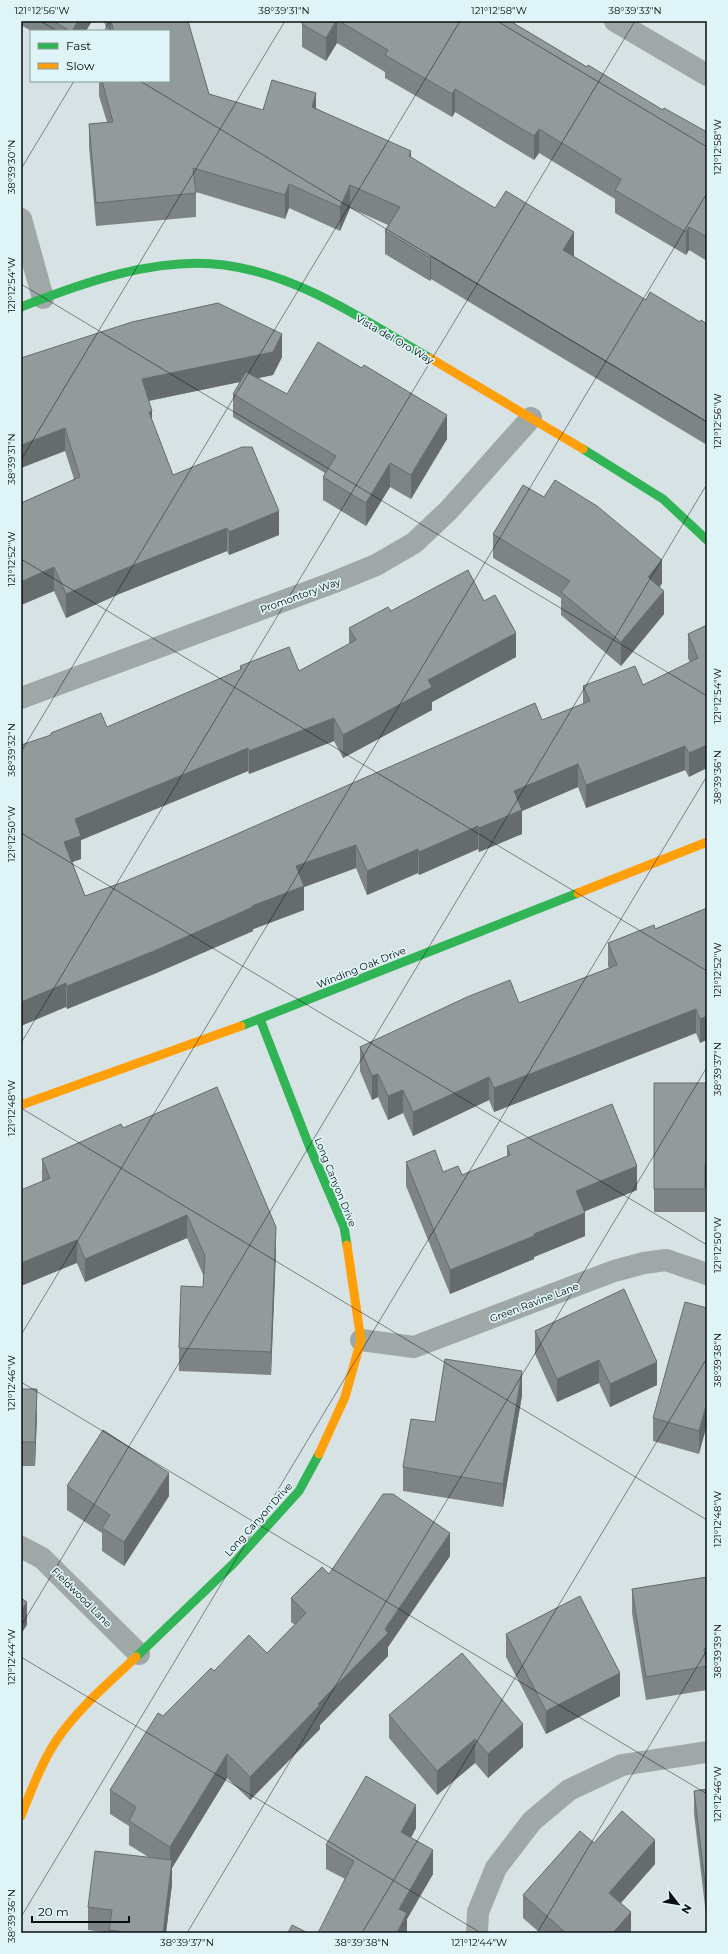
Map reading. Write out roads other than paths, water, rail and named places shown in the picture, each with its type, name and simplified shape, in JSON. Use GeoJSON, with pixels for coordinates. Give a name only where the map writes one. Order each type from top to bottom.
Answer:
{"type":"FeatureCollection","features":[{"type":"Feature","properties":{"kind":"street"},"geometry":{"type":"LineString","coordinates":[[615,21],[707,75]]}},
{"type":"Feature","properties":{"kind":"street"},"geometry":{"type":"LineString","coordinates":[[21,219],[44,298]]}},
{"type":"Feature","properties":{"kind":"street","name":"Vista del Oro Way"},"geometry":{"type":"LineString","coordinates":[[21,307],[92,282],[134,272],[179,265],[223,265],[268,275],[332,302],[620,470],[663,499],[707,540]]}},
{"type":"Feature","properties":{"kind":"street","name":"Promontory Way"},"geometry":{"type":"LineString","coordinates":[[21,698],[332,583],[376,565],[414,543],[449,510],[531,418]]}},
{"type":"Feature","properties":{"kind":"street","name":"Winding Oak Drive"},"geometry":{"type":"LineString","coordinates":[[21,1105],[260,1019],[707,842]]}},
{"type":"Feature","properties":{"kind":"street","name":"Long Canyon Drive"},"geometry":{"type":"LineString","coordinates":[[21,1816],[37,1777],[56,1741],[86,1705],[233,1564],[298,1491],[324,1445],[345,1397],[361,1340],[344,1227],[308,1142],[260,1019]]}},
{"type":"Feature","properties":{"kind":"street","name":"Green Ravine Lane"},"geometry":{"type":"LineString","coordinates":[[361,1340],[414,1347],[614,1271],[644,1263],[666,1260],[707,1274]]}},
{"type":"Feature","properties":{"kind":"street","name":"Fieldwood Lane"},"geometry":{"type":"LineString","coordinates":[[21,1547],[42,1558],[139,1654]]}},
{"type":"Feature","properties":{"kind":"street"},"geometry":{"type":"LineString","coordinates":[[477,1933],[478,1912],[496,1868],[532,1821],[569,1790],[622,1764],[707,1752]]}}]}
